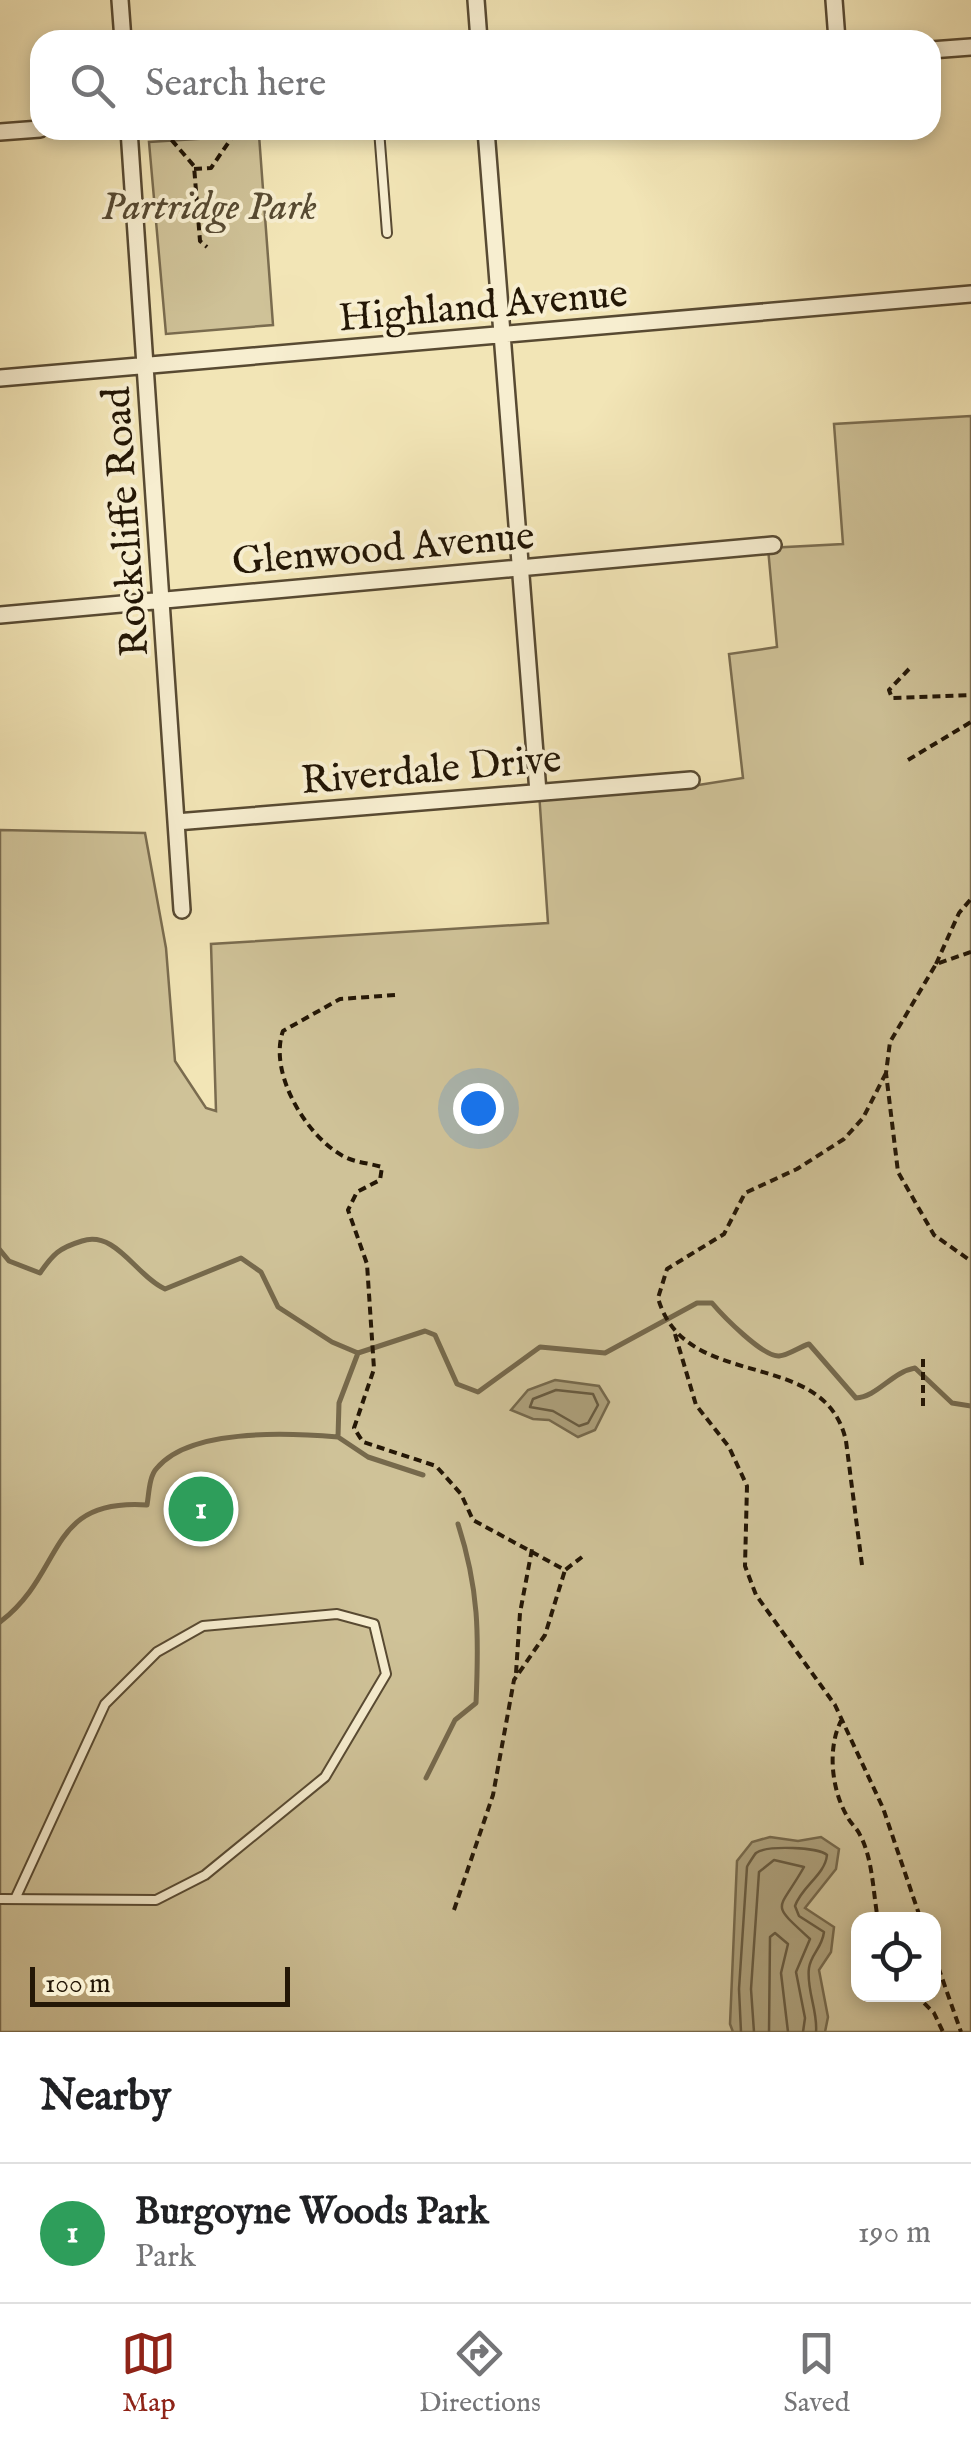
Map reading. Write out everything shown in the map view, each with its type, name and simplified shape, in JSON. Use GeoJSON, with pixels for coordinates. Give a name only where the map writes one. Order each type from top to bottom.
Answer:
{"type":"FeatureCollection","features":[{"type":"Feature","properties":{"kind":"street"},"geometry":{"type":"LineString","coordinates":[[120,0],[122,30]]}},
{"type":"Feature","properties":{"kind":"street"},"geometry":{"type":"LineString","coordinates":[[476,0],[478,30]]}},
{"type":"Feature","properties":{"kind":"street"},"geometry":{"type":"LineString","coordinates":[[834,0],[836,30]]}},
{"type":"Feature","properties":{"kind":"street"},"geometry":{"type":"LineString","coordinates":[[941,50],[971,48]]}},
{"type":"Feature","properties":{"kind":"street"},"geometry":{"type":"LineString","coordinates":[[0,132],[30,130]]}},
{"type":"Feature","properties":{"kind":"street","name":"Rockcliffe Road"},"geometry":{"type":"LineString","coordinates":[[131,140],[182,910]]}},
{"type":"Feature","properties":{"kind":"street"},"geometry":{"type":"LineString","coordinates":[[487,140],[538,792]]}},
{"type":"Feature","properties":{"kind":"street","name":"Highland Avenue"},"geometry":{"type":"LineString","coordinates":[[0,378],[971,294]]}},
{"type":"Feature","properties":{"kind":"street","name":"Glenwood Avenue"},"geometry":{"type":"LineString","coordinates":[[0,615],[772,545]]}},
{"type":"Feature","properties":{"kind":"street","name":"Riverdale Drive"},"geometry":{"type":"LineString","coordinates":[[176,822],[691,780]]}},
{"type":"Feature","properties":{"kind":"lane"},"geometry":{"type":"LineString","coordinates":[[380,140],[386,233]]}},
{"type":"Feature","properties":{"kind":"lane"},"geometry":{"type":"LineString","coordinates":[[0,1899],[156,1900],[206,1874],[325,1776],[386,1674],[374,1624],[337,1614],[204,1626],[157,1652],[105,1704],[16,1897]]}},
{"type":"Feature","properties":{"kind":"path"},"geometry":{"type":"LineString","coordinates":[[171,140],[194,169],[200,241],[207,247]]}},
{"type":"Feature","properties":{"kind":"path"},"geometry":{"type":"LineString","coordinates":[[194,169],[211,168],[230,140]]}},
{"type":"Feature","properties":{"kind":"path"},"geometry":{"type":"LineString","coordinates":[[908,669],[889,690],[892,698],[971,696]]}},
{"type":"Feature","properties":{"kind":"path"},"geometry":{"type":"LineString","coordinates":[[908,760],[971,722]]}},
{"type":"Feature","properties":{"kind":"path"},"geometry":{"type":"LineString","coordinates":[[971,899],[959,913],[936,964],[890,1042],[886,1073],[898,1172],[934,1235],[971,1261]]}},
{"type":"Feature","properties":{"kind":"path"},"geometry":{"type":"LineString","coordinates":[[936,964],[971,952]]}},
{"type":"Feature","properties":{"kind":"path"},"geometry":{"type":"LineString","coordinates":[[395,994],[340,999],[283,1031],[279,1044],[290,1091],[318,1136],[341,1156],[382,1167],[380,1180],[356,1192],[348,1210],[367,1264],[374,1369],[354,1428],[363,1442],[436,1466],[460,1494],[473,1520],[565,1570]]}},
{"type":"Feature","properties":{"kind":"path"},"geometry":{"type":"LineString","coordinates":[[886,1073],[863,1118],[844,1140],[745,1194],[724,1234],[667,1269],[659,1283],[662,1313],[674,1333],[696,1405],[729,1447],[747,1486],[745,1566],[756,1595],[822,1682],[842,1718],[883,1808],[917,1912]]}},
{"type":"Feature","properties":{"kind":"path"},"geometry":{"type":"LineString","coordinates":[[674,1333],[711,1356],[792,1380],[828,1401],[842,1422],[846,1441],[862,1565]]}},
{"type":"Feature","properties":{"kind":"path"},"geometry":{"type":"LineString","coordinates":[[923,1359],[924,1406]]}},
{"type":"Feature","properties":{"kind":"path"},"geometry":{"type":"LineString","coordinates":[[454,1910],[493,1795],[516,1677],[520,1614],[532,1549]]}},
{"type":"Feature","properties":{"kind":"path"},"geometry":{"type":"LineString","coordinates":[[516,1677],[545,1635],[565,1570],[582,1557]]}},
{"type":"Feature","properties":{"kind":"path"},"geometry":{"type":"LineString","coordinates":[[842,1718],[831,1745],[834,1766],[841,1804],[867,1854],[877,1912]]}},
{"type":"Feature","properties":{"kind":"path"},"geometry":{"type":"LineString","coordinates":[[941,1975],[961,2032]]}},
{"type":"Feature","properties":{"kind":"path"},"geometry":{"type":"LineString","coordinates":[[923,2002],[944,2032]]}},
{"type":"Feature","properties":{"kind":"green space","name":"Partridge Park"},"geometry":{"type":"Polygon","coordinates":[[[259,140],[273,325],[166,334],[149,142],[259,140]]]}},
{"type":"Feature","properties":{"kind":"green space"},"geometry":{"type":"Polygon","coordinates":[[[971,416],[971,2032],[0,2032],[0,830],[145,833],[166,948],[175,1061],[206,1108],[216,1111],[211,944],[548,923],[539,792],[692,786],[743,778],[729,654],[777,647],[768,548],[843,544],[834,424],[971,416]]]}},
{"type":"Feature","properties":{"kind":"water"},"geometry":{"type":"Polygon","coordinates":[[[555,1380],[599,1386],[609,1402],[595,1430],[578,1437],[549,1420],[533,1419],[511,1410],[528,1390],[555,1380]]]}},
{"type":"Feature","properties":{"kind":"water"},"geometry":{"type":"Polygon","coordinates":[[[770,1837],[798,1841],[821,1837],[839,1849],[836,1869],[805,1908],[834,1927],[831,1952],[819,1970],[828,2017],[825,2032],[733,2032],[730,2024],[737,1861],[752,1842],[770,1837]]]}},
{"type":"Feature","properties":{"kind":"waterway"},"geometry":{"type":"LineString","coordinates":[[0,1250],[9,1261],[40,1273],[62,1249],[94,1239],[116,1248],[165,1289],[241,1258],[261,1272],[278,1307],[332,1342],[358,1353],[425,1331],[435,1335],[457,1384],[478,1392],[540,1347],[605,1353],[697,1303],[712,1303],[744,1335],[772,1355],[783,1355],[809,1344],[856,1398],[915,1368],[952,1403],[971,1406]]}},
{"type":"Feature","properties":{"kind":"waterway"},"geometry":{"type":"LineString","coordinates":[[0,1622],[21,1602],[73,1526],[90,1513],[114,1506],[147,1505],[154,1471],[172,1455],[192,1446],[242,1436],[338,1437],[339,1403],[358,1353]]}},
{"type":"Feature","properties":{"kind":"waterway"},"geometry":{"type":"LineString","coordinates":[[338,1437],[368,1457],[423,1475]]}},
{"type":"Feature","properties":{"kind":"waterway"},"geometry":{"type":"LineString","coordinates":[[426,1778],[455,1720],[476,1703],[476,1612],[458,1524]]}},
{"type":"Feature","properties":{"kind":"place","name":"Burgoyne Woods Park"},"geometry":{"type":"Point","coordinates":[201,1509]}}]}
